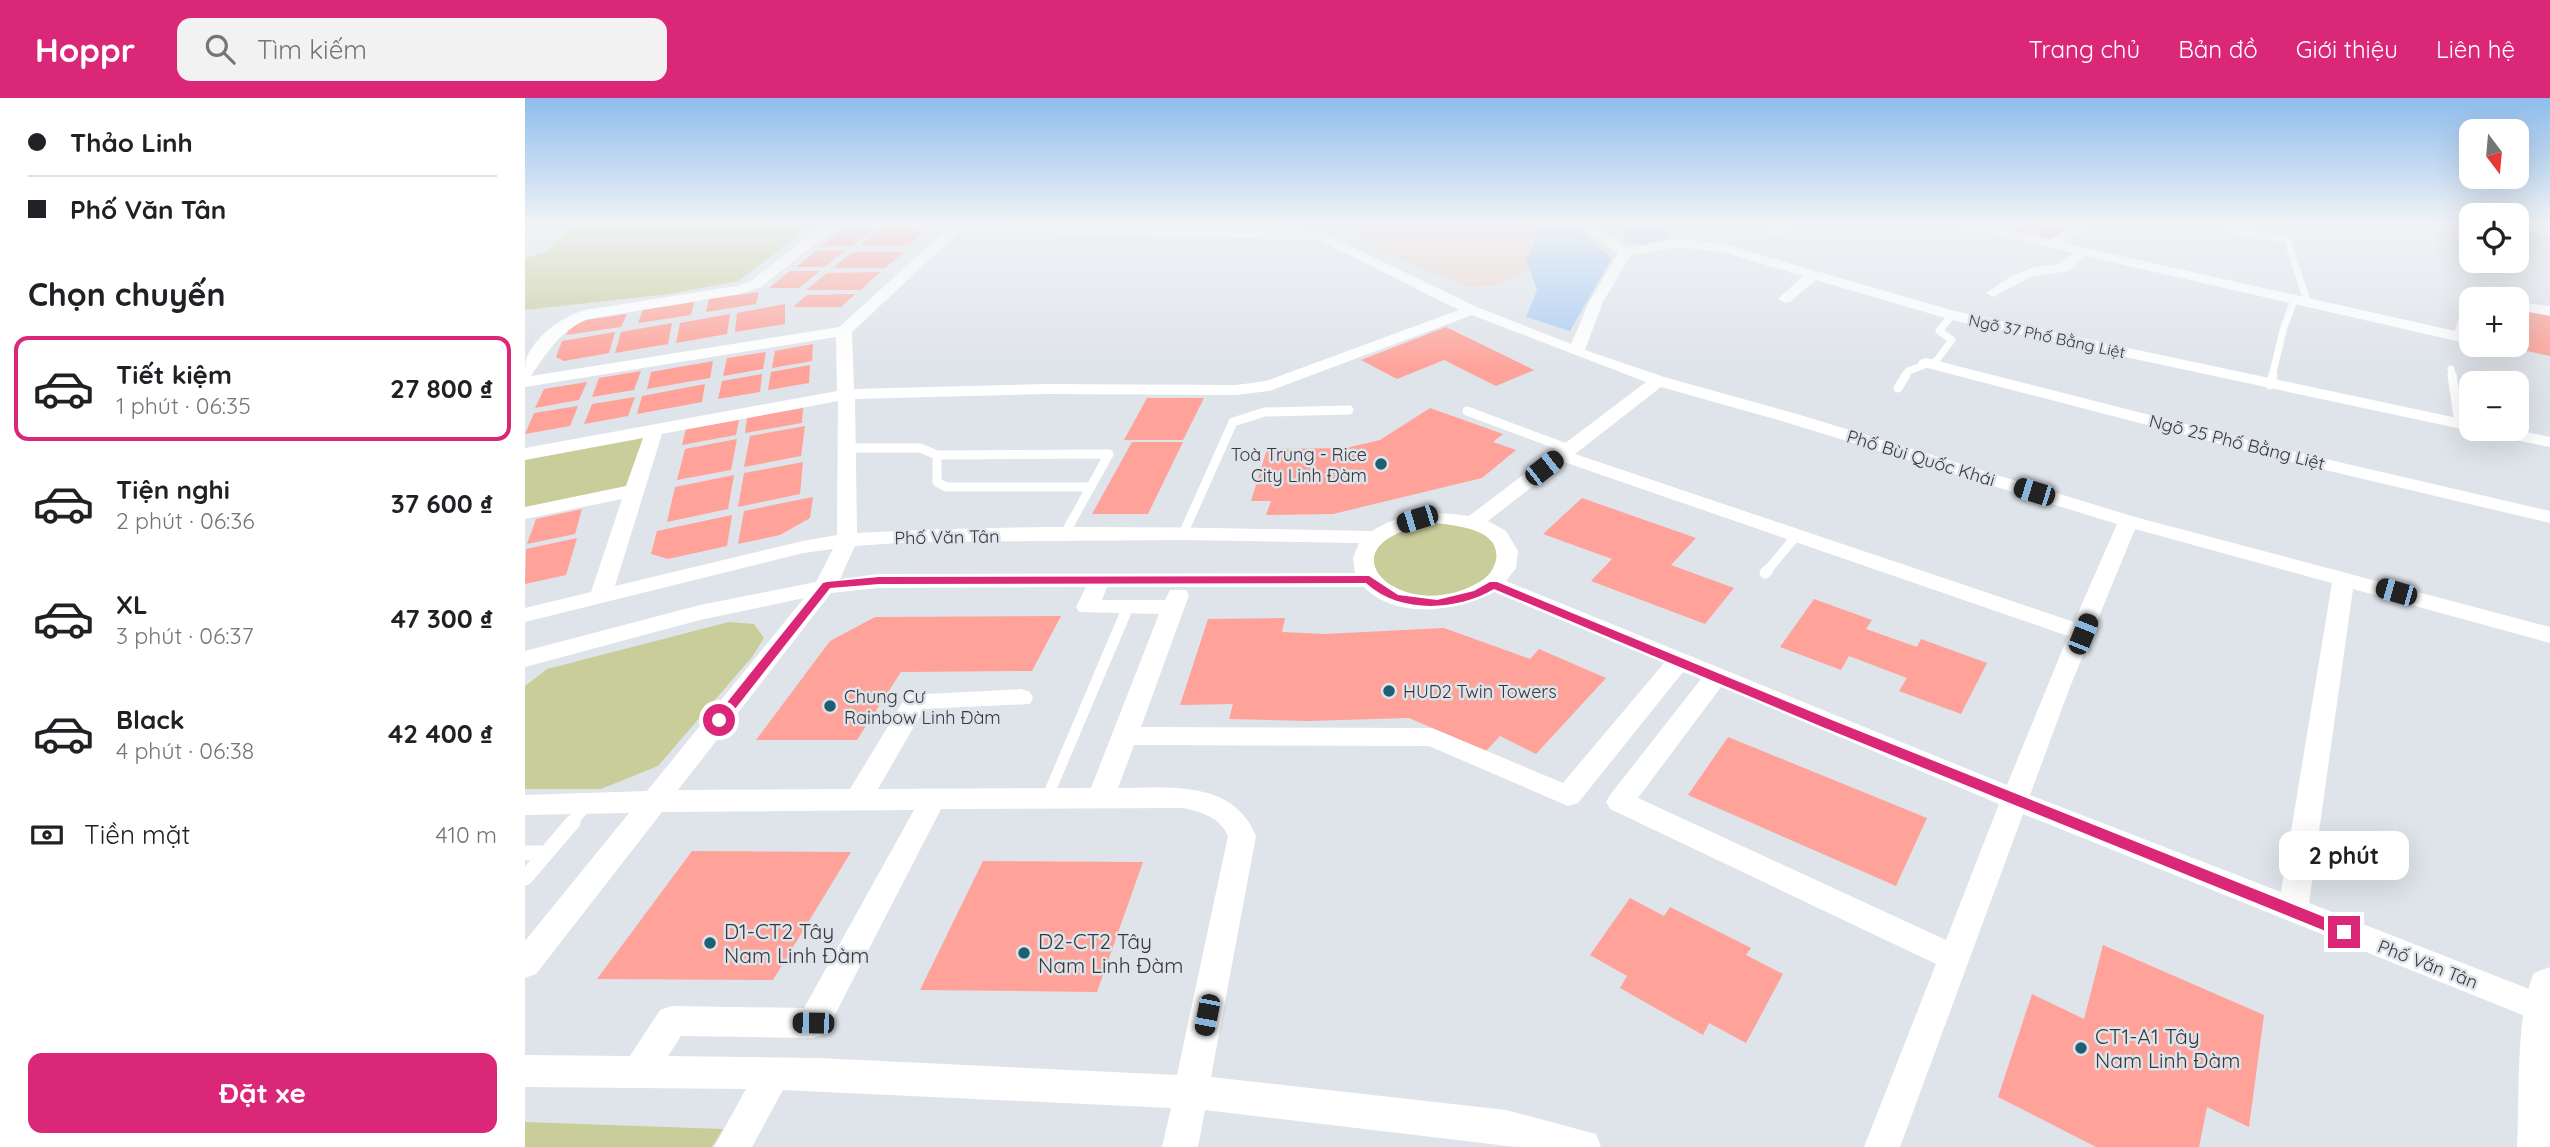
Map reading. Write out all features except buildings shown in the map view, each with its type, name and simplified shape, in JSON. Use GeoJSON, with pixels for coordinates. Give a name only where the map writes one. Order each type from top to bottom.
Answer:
{"type":"FeatureCollection","features":[{"type":"Feature","properties":{"kind":"street"},"geometry":{"type":"LineString","coordinates":[[525,373],[555,330],[565,322],[585,315],[739,290],[756,284],[770,273]]}},
{"type":"Feature","properties":{"kind":"street"},"geometry":{"type":"LineString","coordinates":[[525,382],[844,331],[907,273]]}},
{"type":"Feature","properties":{"kind":"street","name":"Phố Bùi Quốc Khái"},"geometry":{"type":"LineString","coordinates":[[1403,273],[1472,310],[1576,352],[1658,381],[1791,418],[2128,521],[2550,635]]}},
{"type":"Feature","properties":{"kind":"street"},"geometry":{"type":"LineString","coordinates":[[1576,352],[1596,302],[1613,273]]}},
{"type":"Feature","properties":{"kind":"street","name":"Ngõ 37 Phố Bằng Liệt"},"geometry":{"type":"LineString","coordinates":[[1806,273],[1952,315],[2459,424]]}},
{"type":"Feature","properties":{"kind":"street"},"geometry":{"type":"LineString","coordinates":[[1993,293],[2026,273]]}},
{"type":"Feature","properties":{"kind":"street"},"geometry":{"type":"LineString","coordinates":[[2180,273],[2459,337]]}},
{"type":"Feature","properties":{"kind":"street"},"geometry":{"type":"LineString","coordinates":[[1785,299],[1813,275]]}},
{"type":"Feature","properties":{"kind":"street"},"geometry":{"type":"LineString","coordinates":[[2529,308],[2550,312]]}},
{"type":"Feature","properties":{"kind":"street"},"geometry":{"type":"LineString","coordinates":[[525,454],[847,394],[1045,389],[1236,390],[1269,386],[1472,310]]}},
{"type":"Feature","properties":{"kind":"street"},"geometry":{"type":"LineString","coordinates":[[525,964],[827,585],[847,540],[848,447],[844,331]]}},
{"type":"Feature","properties":{"kind":"street","name":"Ngõ 25 Phố Bằng Liệt"},"geometry":{"type":"LineString","coordinates":[[1926,363],[2281,454],[2550,517]]}},
{"type":"Feature","properties":{"kind":"street"},"geometry":{"type":"LineString","coordinates":[[1474,522],[1658,381]]}},
{"type":"Feature","properties":{"kind":"street"},"geometry":{"type":"LineString","coordinates":[[601,596],[654,430]]}},
{"type":"Feature","properties":{"kind":"street"},"geometry":{"type":"LineString","coordinates":[[2529,438],[2550,442]]}},
{"type":"Feature","properties":{"kind":"street"},"geometry":{"type":"LineString","coordinates":[[1565,452],[2083,634]]}},
{"type":"Feature","properties":{"kind":"street"},"geometry":{"type":"LineString","coordinates":[[525,513],[635,490]]}},
{"type":"Feature","properties":{"kind":"street","name":"Phố Văn Tân"},"geometry":{"type":"LineString","coordinates":[[525,615],[803,547],[847,540],[1183,534],[1377,537],[1417,519],[1456,517],[1474,522],[1501,538],[1508,549],[1509,561],[1504,573],[1494,584],[1678,662],[2293,912],[2548,999]]}},
{"type":"Feature","properties":{"kind":"street"},"geometry":{"type":"LineString","coordinates":[[1882,1147],[2058,687],[2083,634],[2128,521]]}},
{"type":"Feature","properties":{"kind":"street"},"geometry":{"type":"LineString","coordinates":[[1377,537],[1364,555],[1364,568],[1369,579],[1380,590],[1396,598],[1437,604],[1478,594],[1494,584]]}},
{"type":"Feature","properties":{"kind":"street"},"geometry":{"type":"LineString","coordinates":[[2293,912],[2344,578]]}},
{"type":"Feature","properties":{"kind":"street"},"geometry":{"type":"LineString","coordinates":[[525,659],[748,600],[827,585],[879,580],[1369,579]]}},
{"type":"Feature","properties":{"kind":"street"},"geometry":{"type":"LineString","coordinates":[[1100,580],[1087,607],[1128,607],[1176,601],[1101,798]]}},
{"type":"Feature","properties":{"kind":"street"},"geometry":{"type":"LineString","coordinates":[[1123,736],[1432,737],[1568,796],[1678,662]]}},
{"type":"Feature","properties":{"kind":"street"},"geometry":{"type":"LineString","coordinates":[[1717,676],[1621,802],[1954,958]]}},
{"type":"Feature","properties":{"kind":"street"},"geometry":{"type":"LineString","coordinates":[[858,800],[916,701],[1021,698]]}},
{"type":"Feature","properties":{"kind":"street"},"geometry":{"type":"LineString","coordinates":[[525,805],[655,801],[1183,798],[1225,811],[1243,836],[1181,1147]]}},
{"type":"Feature","properties":{"kind":"street"},"geometry":{"type":"LineString","coordinates":[[639,1072],[672,1021],[813,1023],[933,799]]}},
{"type":"Feature","properties":{"kind":"street"},"geometry":{"type":"LineString","coordinates":[[2542,1147],[2548,999]]}},
{"type":"Feature","properties":{"kind":"street"},"geometry":{"type":"LineString","coordinates":[[525,1072],[774,1073],[1192,1092],[1506,1127],[1583,1147]]}},
{"type":"Feature","properties":{"kind":"street"},"geometry":{"type":"LineString","coordinates":[[732,1147],[774,1073]]}},
{"type":"Feature","properties":{"kind":"lane"},"geometry":{"type":"LineString","coordinates":[[2270,385],[2284,327],[2301,299],[2295,273]]}},
{"type":"Feature","properties":{"kind":"lane"},"geometry":{"type":"LineString","coordinates":[[1898,388],[1908,371],[1936,361],[1952,341],[1939,331],[1952,315]]}},
{"type":"Feature","properties":{"kind":"lane"},"geometry":{"type":"LineString","coordinates":[[2451,369],[2459,401]]}},
{"type":"Feature","properties":{"kind":"lane"},"geometry":{"type":"LineString","coordinates":[[1183,534],[1233,422],[1265,412],[1349,410]]}},
{"type":"Feature","properties":{"kind":"lane"},"geometry":{"type":"LineString","coordinates":[[1467,411],[1565,452]]}},
{"type":"Feature","properties":{"kind":"lane"},"geometry":{"type":"LineString","coordinates":[[848,447],[920,448],[937,455],[1109,454],[1064,535]]}},
{"type":"Feature","properties":{"kind":"lane"},"geometry":{"type":"LineString","coordinates":[[937,455],[937,482],[946,487],[1091,486]]}},
{"type":"Feature","properties":{"kind":"lane"},"geometry":{"type":"LineString","coordinates":[[1765,573],[1797,535]]}},
{"type":"Feature","properties":{"kind":"lane"},"geometry":{"type":"LineString","coordinates":[[1047,799],[1128,607]]}},
{"type":"Feature","properties":{"kind":"lane"},"geometry":{"type":"LineString","coordinates":[[525,878],[588,804]]}},
{"type":"Feature","properties":{"kind":"lane"},"geometry":{"type":"LineString","coordinates":[[525,853],[546,853]]}},
{"type":"Feature","properties":{"kind":"shaded area"},"geometry":{"type":"Polygon","coordinates":[[[1434,273],[1523,273],[1499,285],[1469,287],[1434,273]]]}},
{"type":"Feature","properties":{"kind":"green space"},"geometry":{"type":"Polygon","coordinates":[[[525,273],[749,273],[738,281],[669,294],[525,310],[525,273]]]}},
{"type":"Feature","properties":{"kind":"green space"},"geometry":{"type":"Polygon","coordinates":[[[654,430],[635,490],[525,513],[525,454],[654,430]]]}},
{"type":"Feature","properties":{"kind":"green space"},"geometry":{"type":"Polygon","coordinates":[[[1456,517],[1508,549],[1478,594],[1396,598],[1364,555],[1377,537],[1456,517]]]}},
{"type":"Feature","properties":{"kind":"green space"},"geometry":{"type":"Polygon","coordinates":[[[729,622],[754,624],[764,638],[752,657],[658,766],[601,789],[525,789],[525,686],[547,669],[729,622]]]}},
{"type":"Feature","properties":{"kind":"green space"},"geometry":{"type":"Polygon","coordinates":[[[525,1122],[723,1129],[712,1147],[525,1147],[525,1122]]]}},
{"type":"Feature","properties":{"kind":"water"},"geometry":{"type":"Polygon","coordinates":[[[1531,273],[1603,273],[1570,331],[1526,317],[1537,290],[1531,273]]]}},
{"type":"Feature","properties":{"kind":"place","name":"Toà Trung - Rice City Linh Đàm"},"geometry":{"type":"Point","coordinates":[1381,464]}},
{"type":"Feature","properties":{"kind":"place","name":"HUD2 Twin Towers"},"geometry":{"type":"Point","coordinates":[1389,691]}},
{"type":"Feature","properties":{"kind":"place","name":"Chung Cư Rainbow Linh Đàm"},"geometry":{"type":"Point","coordinates":[830,706]}},
{"type":"Feature","properties":{"kind":"place","name":"D1-CT2 Tây Nam Linh Đàm"},"geometry":{"type":"Point","coordinates":[710,943]}},
{"type":"Feature","properties":{"kind":"place","name":"D2-CT2 Tây Nam Linh Đàm"},"geometry":{"type":"Point","coordinates":[1024,953]}},
{"type":"Feature","properties":{"kind":"place","name":"CT1-A1 Tây Nam Linh Đàm"},"geometry":{"type":"Point","coordinates":[2081,1048]}},
{"type":"Feature","properties":{"kind":"route"},"geometry":{"type":"LineString","coordinates":[[719,720],[827,585],[879,580],[1369,579],[1380,590],[1396,598],[1437,604],[1478,594],[1494,584],[1829,725],[2344,932]]}}]}
